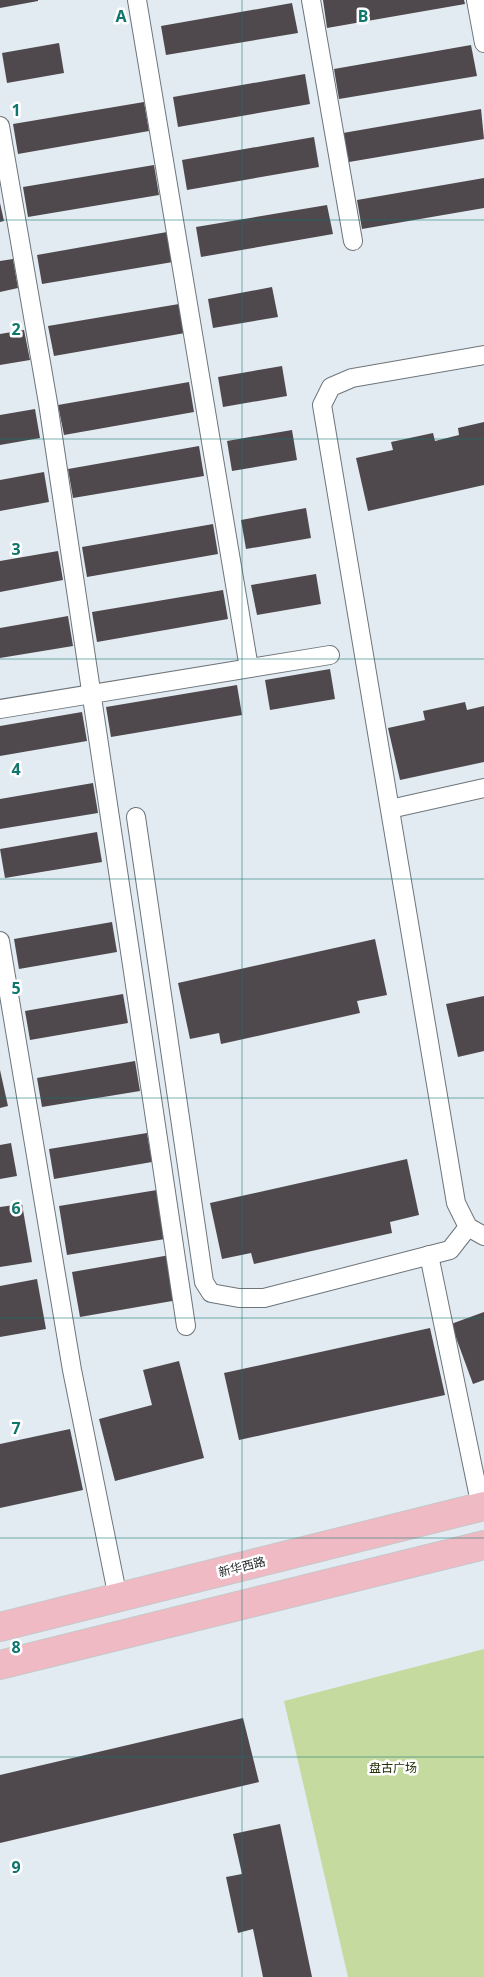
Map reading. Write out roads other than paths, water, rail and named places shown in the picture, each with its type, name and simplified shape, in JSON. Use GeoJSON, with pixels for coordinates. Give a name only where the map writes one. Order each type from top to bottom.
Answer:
{"type":"FeatureCollection","features":[{"type":"Feature","properties":{"kind":"main road","name":"新华西路"},"geometry":{"type":"LineString","coordinates":[[0,1627],[482,1507]]}},
{"type":"Feature","properties":{"kind":"main road"},"geometry":{"type":"LineString","coordinates":[[0,1665],[484,1545]]}},
{"type":"Feature","properties":{"kind":"lane"},"geometry":{"type":"LineString","coordinates":[[137,0],[249,668]]}},
{"type":"Feature","properties":{"kind":"lane"},"geometry":{"type":"LineString","coordinates":[[310,0],[353,241]]}},
{"type":"Feature","properties":{"kind":"lane"},"geometry":{"type":"LineString","coordinates":[[476,0],[484,43]]}},
{"type":"Feature","properties":{"kind":"lane"},"geometry":{"type":"LineString","coordinates":[[0,126],[48,403],[186,1326]]}},
{"type":"Feature","properties":{"kind":"lane"},"geometry":{"type":"LineString","coordinates":[[484,355],[352,378],[331,387],[322,405],[456,1203],[468,1227],[484,1236]]}},
{"type":"Feature","properties":{"kind":"lane"},"geometry":{"type":"LineString","coordinates":[[0,709],[330,655]]}},
{"type":"Feature","properties":{"kind":"lane"},"geometry":{"type":"LineString","coordinates":[[390,810],[484,788]]}},
{"type":"Feature","properties":{"kind":"lane"},"geometry":{"type":"LineString","coordinates":[[136,817],[204,1282],[211,1293],[239,1298],[264,1298],[450,1250],[468,1227]]}},
{"type":"Feature","properties":{"kind":"lane"},"geometry":{"type":"LineString","coordinates":[[0,941],[72,1370],[118,1598]]}},
{"type":"Feature","properties":{"kind":"lane"},"geometry":{"type":"LineString","coordinates":[[429,1255],[482,1507]]}},
{"type":"Feature","properties":{"kind":"park label","name":"盘古广场"},"geometry":{"type":"Point","coordinates":[393,1768]}}]}
